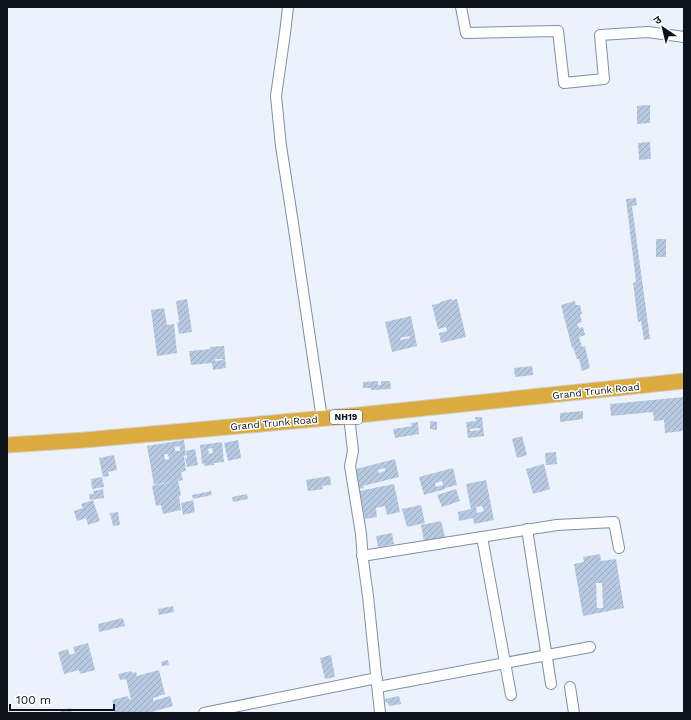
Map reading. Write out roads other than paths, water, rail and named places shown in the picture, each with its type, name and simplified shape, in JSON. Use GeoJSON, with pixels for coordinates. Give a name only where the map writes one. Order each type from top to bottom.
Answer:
{"type":"FeatureCollection","features":[{"type":"Feature","properties":{"kind":"highway","name":"Grand Trunk Road"},"geometry":{"type":"LineString","coordinates":[[7,445],[86,440],[322,419],[684,382]]}},
{"type":"Feature","properties":{"kind":"street"},"geometry":{"type":"LineString","coordinates":[[288,7],[276,96],[281,146],[295,230],[322,419]]}},
{"type":"Feature","properties":{"kind":"street"},"geometry":{"type":"LineString","coordinates":[[461,7],[466,33],[558,30],[564,83],[604,79],[600,35],[648,32],[684,37]]}},
{"type":"Feature","properties":{"kind":"street"},"geometry":{"type":"LineString","coordinates":[[349,416],[353,451],[350,466],[361,534],[362,556],[368,596],[380,713]]}},
{"type":"Feature","properties":{"kind":"street"},"geometry":{"type":"LineString","coordinates":[[362,556],[527,529],[557,525],[614,522],[619,548]]}},
{"type":"Feature","properties":{"kind":"street"},"geometry":{"type":"LineString","coordinates":[[527,529],[551,684]]}},
{"type":"Feature","properties":{"kind":"street"},"geometry":{"type":"LineString","coordinates":[[482,537],[511,695]]}},
{"type":"Feature","properties":{"kind":"street"},"geometry":{"type":"LineString","coordinates":[[204,713],[377,682],[547,655],[590,646]]}},
{"type":"Feature","properties":{"kind":"street"},"geometry":{"type":"LineString","coordinates":[[570,687],[574,713]]}}]}
